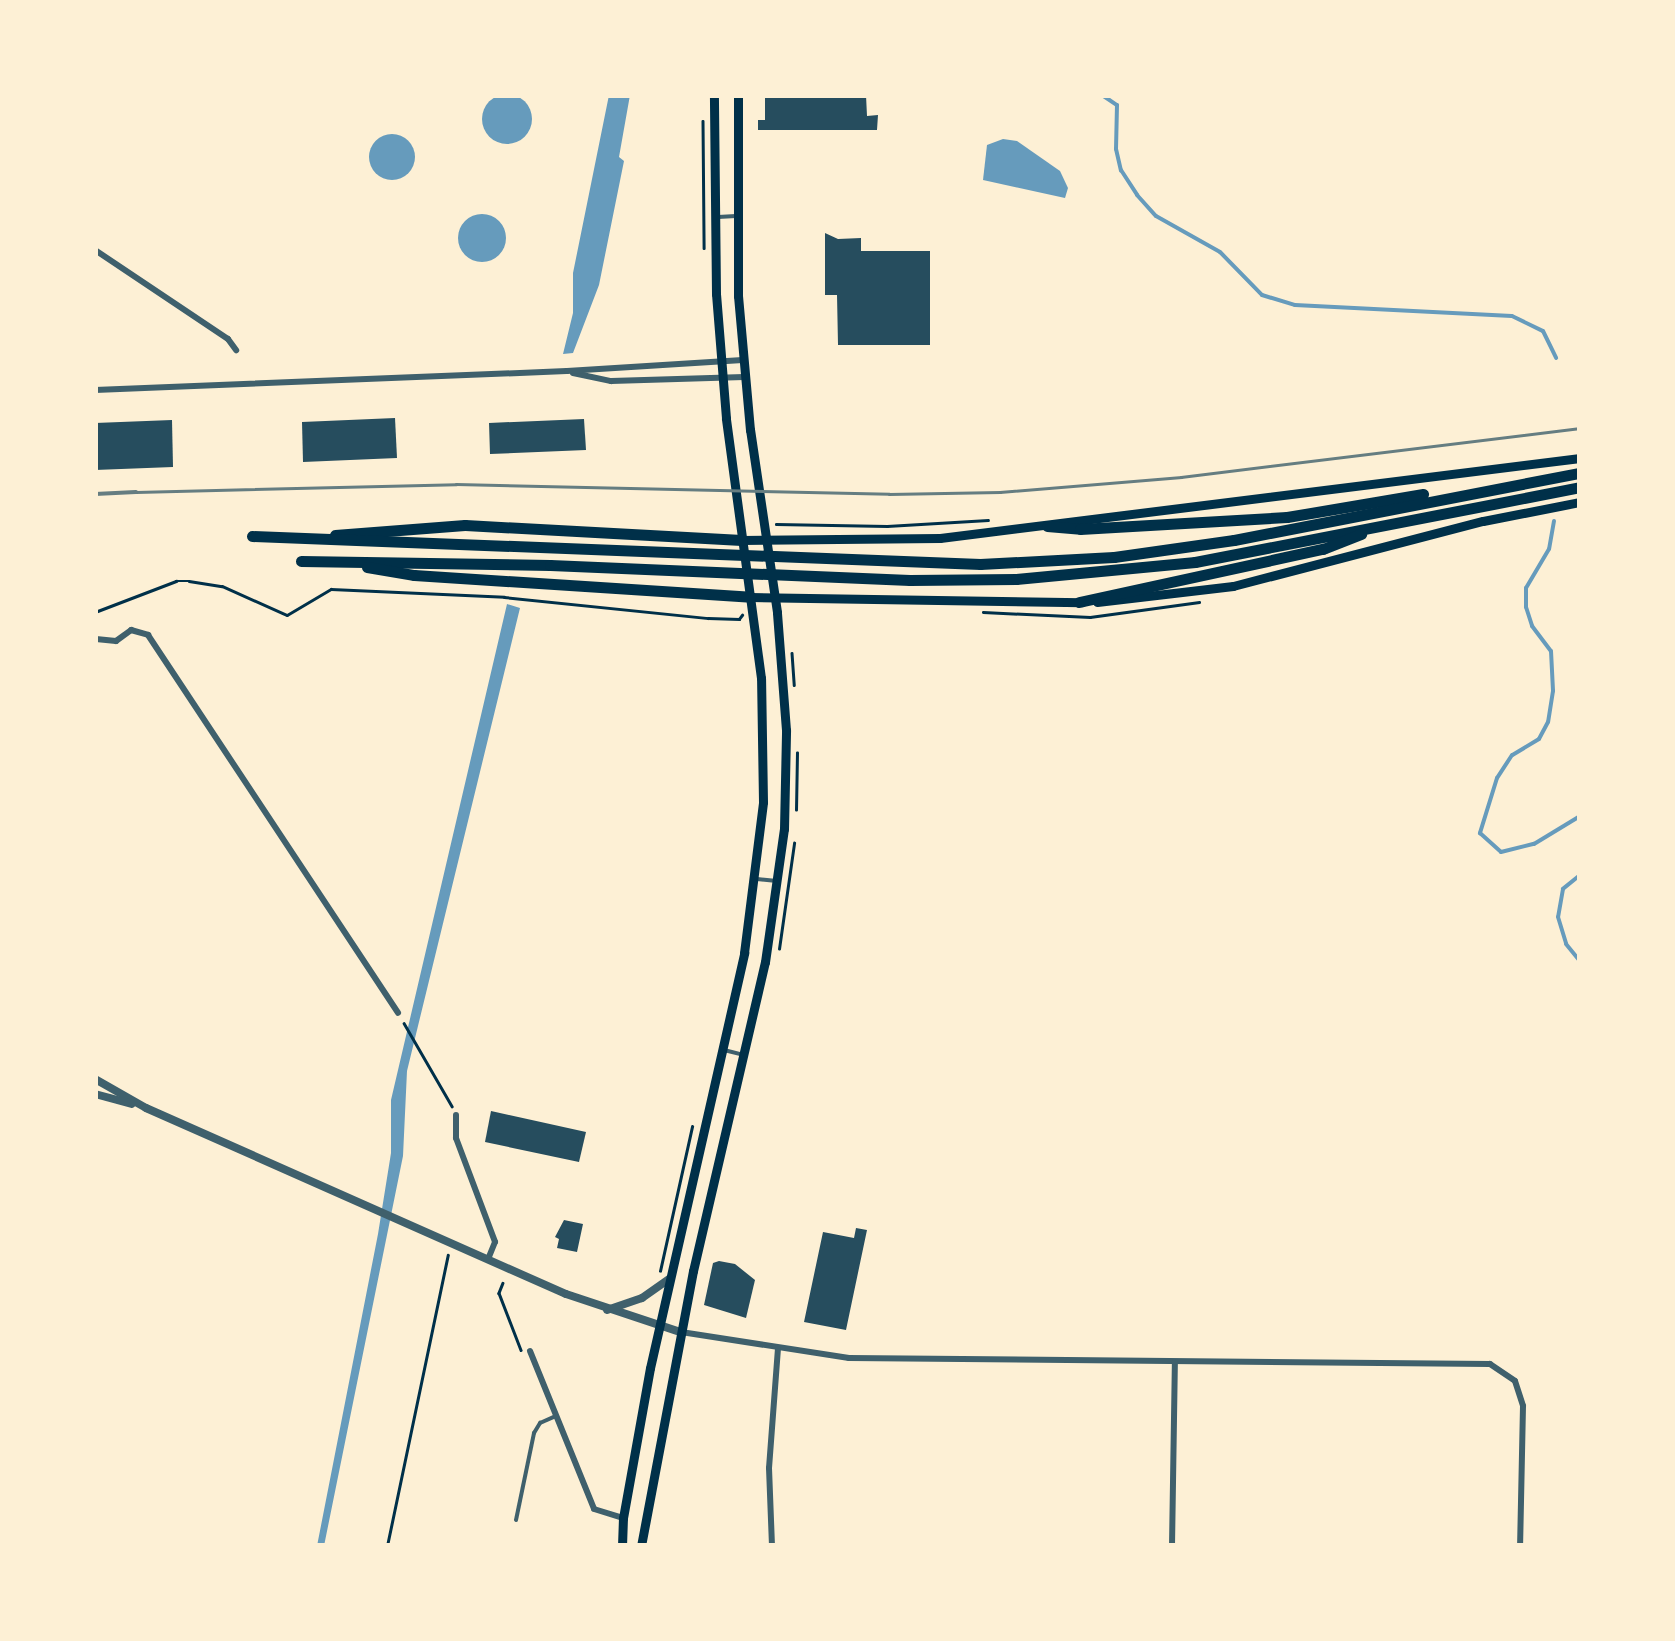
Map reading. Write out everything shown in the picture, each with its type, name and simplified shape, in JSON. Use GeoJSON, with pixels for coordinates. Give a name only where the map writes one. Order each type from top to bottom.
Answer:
{"type":"FeatureCollection","features":[{"type":"Feature","properties":{"kind":"highway"},"geometry":{"type":"LineString","coordinates":[[1047,526],[1080,528],[1287,517],[1580,474]]}},
{"type":"Feature","properties":{"kind":"highway"},"geometry":{"type":"LineString","coordinates":[[252,536],[980,564],[1114,557],[1234,540],[1507,484]]}},
{"type":"Feature","properties":{"kind":"highway"},"geometry":{"type":"LineString","coordinates":[[301,560],[964,580],[1109,573],[1214,559],[1580,488]]}},
{"type":"Feature","properties":{"kind":"highway"},"geometry":{"type":"LineString","coordinates":[[302,540],[464,525],[742,540]]}},
{"type":"Feature","properties":{"kind":"highway"},"geometry":{"type":"LineString","coordinates":[[1079,602],[1324,548],[1382,525]]}},
{"type":"Feature","properties":{"kind":"highway"},"geometry":{"type":"LineString","coordinates":[[334,561],[414,575],[750,597]]}},
{"type":"Feature","properties":{"kind":"main road"},"geometry":{"type":"LineString","coordinates":[[622,1546],[623,1518],[659,1327],[757,879],[764,762],[760,678],[722,378],[713,217],[714,95]]}},
{"type":"Feature","properties":{"kind":"main road"},"geometry":{"type":"LineString","coordinates":[[641,1546],[680,1332],[779,882],[786,762],[776,596],[744,377],[736,216],[738,95]]}},
{"type":"Feature","properties":{"kind":"main road"},"geometry":{"type":"LineString","coordinates":[[742,540],[898,541],[1047,526],[1580,458]]}},
{"type":"Feature","properties":{"kind":"main road"},"geometry":{"type":"LineString","coordinates":[[750,597],[1079,602],[1232,586],[1484,521],[1580,502]]}},
{"type":"Feature","properties":{"kind":"main road"},"geometry":{"type":"LineString","coordinates":[[623,1518],[644,1522]]}},
{"type":"Feature","properties":{"kind":"street"},"geometry":{"type":"LineString","coordinates":[[95,250],[228,338],[236,350]]}},
{"type":"Feature","properties":{"kind":"street"},"geometry":{"type":"LineString","coordinates":[[95,390],[567,372],[743,360]]}},
{"type":"Feature","properties":{"kind":"street"},"geometry":{"type":"LineString","coordinates":[[567,372],[611,381],[744,377]]}},
{"type":"Feature","properties":{"kind":"street"},"geometry":{"type":"LineString","coordinates":[[95,639],[116,640],[132,630],[148,635],[400,1016]]}},
{"type":"Feature","properties":{"kind":"street"},"geometry":{"type":"LineString","coordinates":[[95,1079],[146,1108],[450,1244],[607,1310],[680,1332],[848,1358],[1490,1364],[1515,1381],[1524,1422],[1520,1546]]}},
{"type":"Feature","properties":{"kind":"street"},"geometry":{"type":"LineString","coordinates":[[95,1094],[146,1108]]}},
{"type":"Feature","properties":{"kind":"street"},"geometry":{"type":"LineString","coordinates":[[456,1115],[456,1138],[495,1242],[488,1259]]}},
{"type":"Feature","properties":{"kind":"street"},"geometry":{"type":"LineString","coordinates":[[607,1310],[669,1279]]}},
{"type":"Feature","properties":{"kind":"street"},"geometry":{"type":"LineString","coordinates":[[772,1546],[768,1468],[778,1349]]}},
{"type":"Feature","properties":{"kind":"street"},"geometry":{"type":"LineString","coordinates":[[530,1351],[594,1510],[623,1518]]}},
{"type":"Feature","properties":{"kind":"street"},"geometry":{"type":"LineString","coordinates":[[1172,1546],[1176,1362]]}},
{"type":"Feature","properties":{"kind":"lane"},"geometry":{"type":"LineString","coordinates":[[713,217],[736,216]]}},
{"type":"Feature","properties":{"kind":"lane"},"geometry":{"type":"LineString","coordinates":[[757,879],[779,882]]}},
{"type":"Feature","properties":{"kind":"lane"},"geometry":{"type":"LineString","coordinates":[[722,1050],[744,1055]]}},
{"type":"Feature","properties":{"kind":"lane"},"geometry":{"type":"LineString","coordinates":[[516,1520],[534,1432],[540,1423],[556,1416]]}},
{"type":"Feature","properties":{"kind":"path"},"geometry":{"type":"LineString","coordinates":[[780,524],[887,526],[992,520]]}},
{"type":"Feature","properties":{"kind":"path"},"geometry":{"type":"LineString","coordinates":[[95,612],[176,581],[189,581],[222,586],[287,615],[331,589],[740,617]]}},
{"type":"Feature","properties":{"kind":"path"},"geometry":{"type":"LineString","coordinates":[[400,1016],[456,1115]]}},
{"type":"Feature","properties":{"kind":"path"},"geometry":{"type":"LineString","coordinates":[[656,1288],[696,1114]]}},
{"type":"Feature","properties":{"kind":"path"},"geometry":{"type":"LineString","coordinates":[[386,1546],[450,1244]]}},
{"type":"Feature","properties":{"kind":"path"},"geometry":{"type":"LineString","coordinates":[[503,1283],[499,1293],[519,1350],[530,1351]]}},
{"type":"Feature","properties":{"kind":"water"},"geometry":{"type":"Polygon","coordinates":[[[507,94],[525,101],[532,119],[525,137],[507,144],[489,137],[482,119],[489,101],[507,94]]]}},
{"type":"Feature","properties":{"kind":"water"},"geometry":{"type":"Polygon","coordinates":[[[609,95],[630,95],[619,157],[624,161],[599,285],[573,353],[563,354],[573,313],[573,273],[609,95]]]}},
{"type":"Feature","properties":{"kind":"water"},"geometry":{"type":"Polygon","coordinates":[[[392,134],[409,140],[415,157],[409,174],[392,180],[375,174],[369,157],[375,140],[392,134]]]}},
{"type":"Feature","properties":{"kind":"water"},"geometry":{"type":"Polygon","coordinates":[[[1003,139],[1017,141],[1060,171],[1068,188],[1065,198],[983,180],[987,145],[1003,139]]]}},
{"type":"Feature","properties":{"kind":"water"},"geometry":{"type":"Polygon","coordinates":[[[482,214],[499,221],[506,238],[499,255],[482,262],[465,255],[458,238],[465,221],[482,214]]]}},
{"type":"Feature","properties":{"kind":"water"},"geometry":{"type":"Polygon","coordinates":[[[507,604],[520,608],[407,1071],[403,1156],[324,1546],[317,1546],[378,1234],[391,1153],[391,1100],[507,604]]]}},
{"type":"Feature","properties":{"kind":"building"},"geometry":{"type":"Polygon","coordinates":[[[765,95],[866,95],[867,116],[878,115],[877,130],[758,130],[758,120],[765,120],[765,95]]]}},
{"type":"Feature","properties":{"kind":"building"},"geometry":{"type":"Polygon","coordinates":[[[825,233],[838,239],[861,238],[861,251],[930,251],[930,345],[838,345],[837,295],[825,295],[825,233]]]}},
{"type":"Feature","properties":{"kind":"building"},"geometry":{"type":"Polygon","coordinates":[[[395,418],[397,458],[303,462],[302,422],[395,418]]]}},
{"type":"Feature","properties":{"kind":"building"},"geometry":{"type":"Polygon","coordinates":[[[584,419],[586,450],[490,454],[489,423],[584,419]]]}},
{"type":"Feature","properties":{"kind":"building"},"geometry":{"type":"Polygon","coordinates":[[[172,420],[173,467],[95,470],[95,423],[172,420]]]}},
{"type":"Feature","properties":{"kind":"building"},"geometry":{"type":"Polygon","coordinates":[[[491,1111],[586,1132],[579,1162],[485,1142],[491,1111]]]}},
{"type":"Feature","properties":{"kind":"building"},"geometry":{"type":"Polygon","coordinates":[[[564,1220],[583,1224],[577,1252],[557,1248],[559,1239],[555,1237],[564,1220]]]}},
{"type":"Feature","properties":{"kind":"building"},"geometry":{"type":"Polygon","coordinates":[[[856,1228],[867,1230],[846,1330],[804,1322],[823,1232],[854,1238],[856,1228]]]}},
{"type":"Feature","properties":{"kind":"building"},"geometry":{"type":"Polygon","coordinates":[[[713,1263],[735,1264],[755,1280],[746,1318],[704,1305],[713,1263]]]}},
{"type":"Feature","properties":{"kind":"waterway"},"geometry":{"type":"LineString","coordinates":[[1102,95],[1117,105],[1116,149],[1121,170],[1137,195],[1156,216],[1220,252],[1262,295],[1295,305],[1512,316],[1543,331],[1556,358]]}},
{"type":"Feature","properties":{"kind":"waterway"},"geometry":{"type":"LineString","coordinates":[[1554,521],[1549,549],[1526,588],[1532,626],[1551,651],[1553,691],[1548,722],[1539,739],[1512,755],[1497,778],[1480,833],[1501,852],[1534,844],[1580,816]]}},
{"type":"Feature","properties":{"kind":"waterway"},"geometry":{"type":"LineString","coordinates":[[1580,875],[1563,889],[1558,917],[1566,944],[1580,961]]}},
{"type":"Feature","properties":{"kind":"tram line"},"geometry":{"type":"LineString","coordinates":[[136,492],[456,484],[889,494],[1000,492],[1181,477],[1580,428]]}},
{"type":"Feature","properties":{"kind":"railway"},"geometry":{"type":"LineString","coordinates":[[95,494],[136,492]]}}]}
